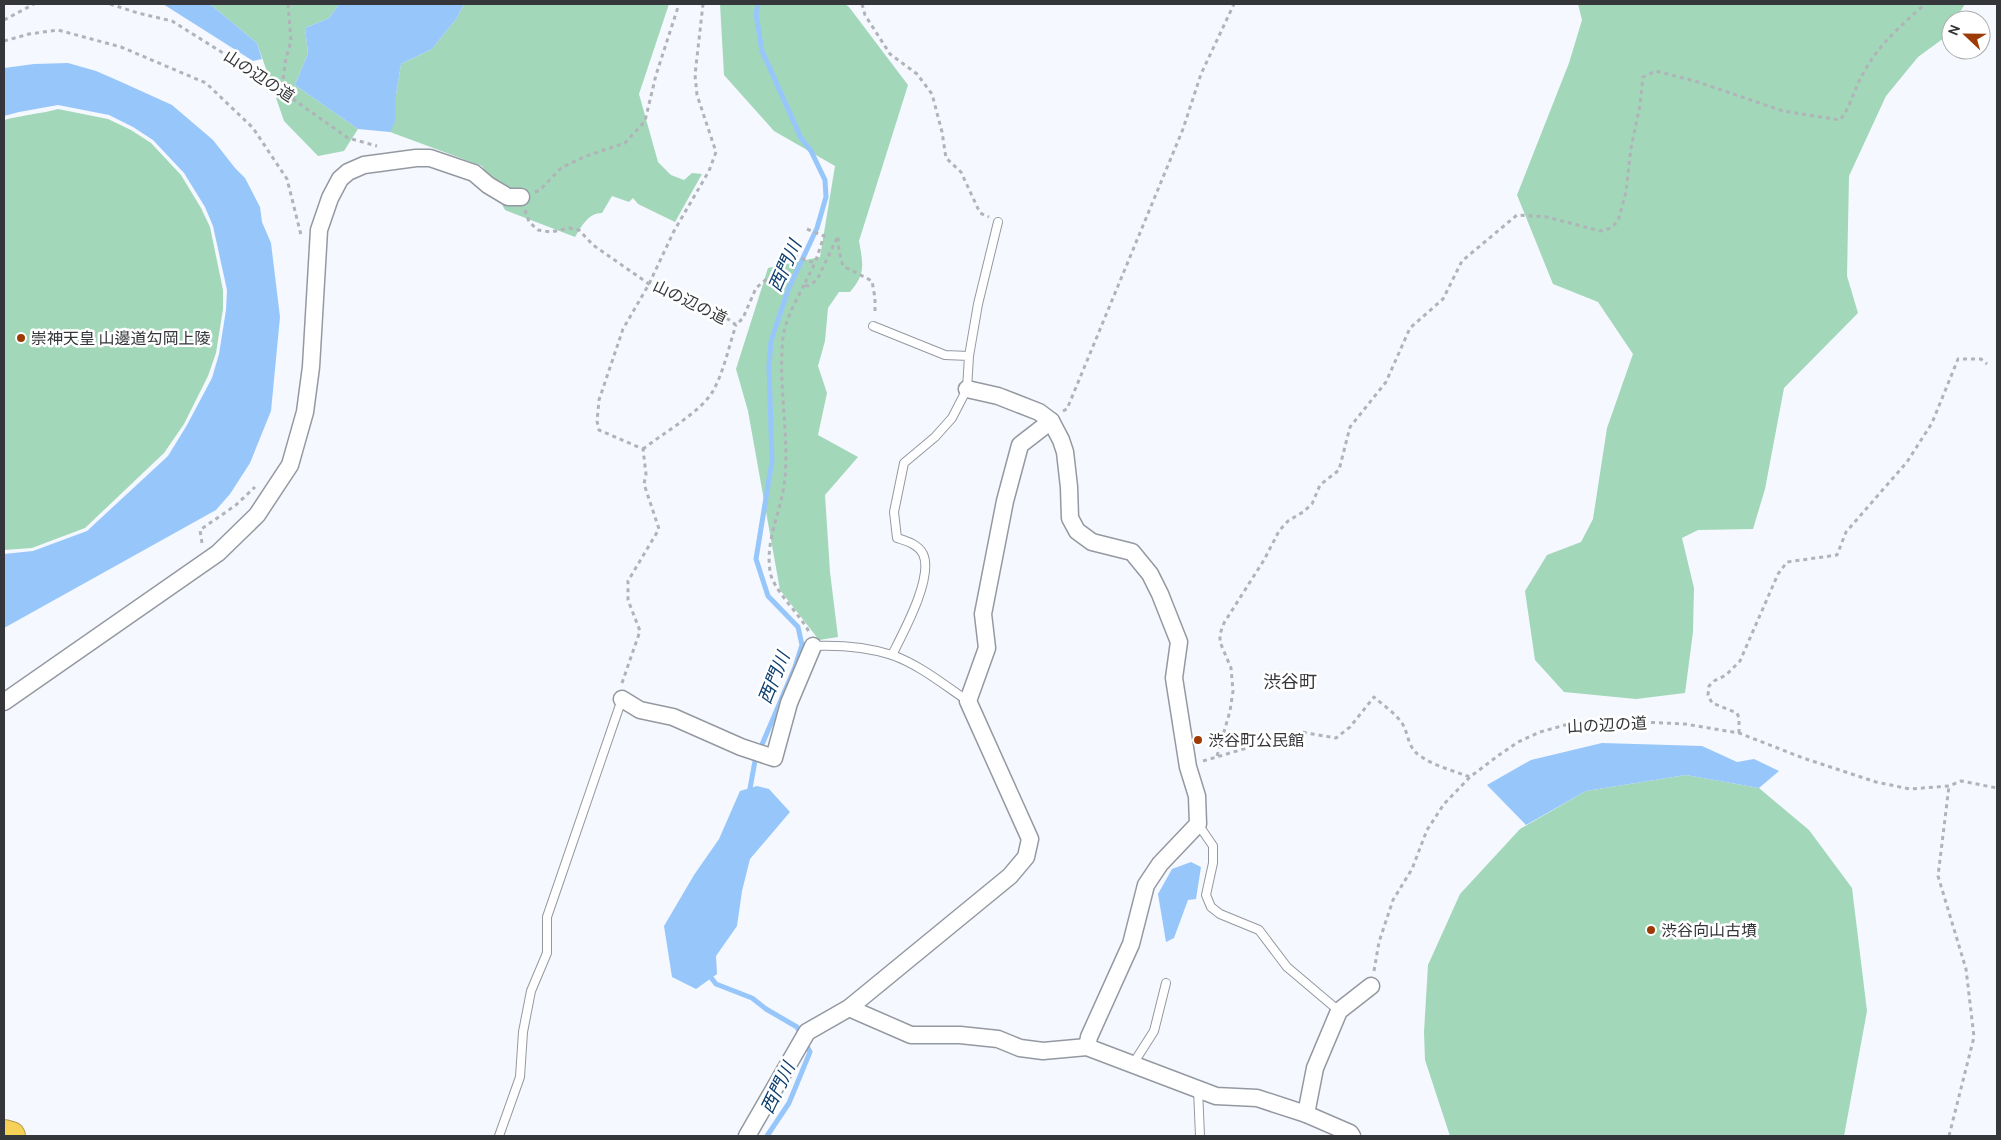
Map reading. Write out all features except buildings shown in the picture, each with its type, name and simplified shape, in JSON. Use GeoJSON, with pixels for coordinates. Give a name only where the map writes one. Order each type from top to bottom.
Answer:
{"type":"FeatureCollection","features":[{"type":"Feature","properties":{"kind":"highway"},"geometry":{"type":"LineString","coordinates":[[4,1134],[10,1136]]}},
{"type":"Feature","properties":{"kind":"street"},"geometry":{"type":"LineString","coordinates":[[4,702],[218,553],[257,515],[290,465],[305,412],[311,367],[319,230],[330,198],[340,179],[348,172],[364,165],[430,158],[474,173],[488,186],[508,197],[521,197]]}},
{"type":"Feature","properties":{"kind":"street"},"geometry":{"type":"LineString","coordinates":[[967,389],[998,396],[1039,412],[1051,421],[1061,440],[1064,452],[1069,487],[1070,518],[1077,531],[1092,542],[1132,552],[1150,574],[1179,642],[1174,678],[1188,767],[1197,796],[1198,824],[1160,864],[1146,885],[1131,944],[1089,1036],[1087,1047]]}},
{"type":"Feature","properties":{"kind":"street"},"geometry":{"type":"LineString","coordinates":[[747,1136],[803,1039],[849,1008],[1010,876],[1026,857],[1030,838],[968,701],[987,648],[983,614],[1006,501],[1020,444],[1051,421]]}},
{"type":"Feature","properties":{"kind":"street"},"geometry":{"type":"LineString","coordinates":[[622,699],[640,710],[672,717],[741,747],[774,758],[789,704],[812,646]]}},
{"type":"Feature","properties":{"kind":"street"},"geometry":{"type":"LineString","coordinates":[[1306,1114],[1315,1068],[1339,1011],[1371,986]]}},
{"type":"Feature","properties":{"kind":"street"},"geometry":{"type":"LineString","coordinates":[[849,1008],[910,1035],[960,1035],[998,1039],[1020,1048],[1044,1051],[1087,1047],[1216,1096],[1257,1098],[1306,1114],[1350,1133],[1352,1136]]}},
{"type":"Feature","properties":{"kind":"lane"},"geometry":{"type":"LineString","coordinates":[[892,655],[914,610],[926,563],[922,552],[914,544],[897,538],[894,512],[904,463],[935,437],[952,418],[967,389],[969,356],[978,304],[998,222]]}},
{"type":"Feature","properties":{"kind":"lane"},"geometry":{"type":"LineString","coordinates":[[873,326],[945,355],[969,356]]}},
{"type":"Feature","properties":{"kind":"lane"},"geometry":{"type":"LineString","coordinates":[[812,646],[864,649],[892,655],[914,665],[968,701]]}},
{"type":"Feature","properties":{"kind":"lane"},"geometry":{"type":"LineString","coordinates":[[499,1136],[520,1077],[523,1032],[531,991],[547,953],[547,918],[622,699]]}},
{"type":"Feature","properties":{"kind":"lane"},"geometry":{"type":"LineString","coordinates":[[1198,824],[1213,846],[1206,895],[1211,906],[1220,914],[1259,930],[1287,967],[1339,1011]]}},
{"type":"Feature","properties":{"kind":"lane"},"geometry":{"type":"LineString","coordinates":[[1133,1064],[1154,1030],[1166,983]]}},
{"type":"Feature","properties":{"kind":"lane"},"geometry":{"type":"LineString","coordinates":[[1198,1089],[1200,1136]]}},
{"type":"Feature","properties":{"kind":"path"},"geometry":{"type":"LineString","coordinates":[[4,20],[34,4]]}},
{"type":"Feature","properties":{"kind":"path","name":"山の辺の道"},"geometry":{"type":"LineString","coordinates":[[110,4],[138,13],[172,20],[266,80],[348,138],[389,149],[402,160]]}},
{"type":"Feature","properties":{"kind":"path"},"geometry":{"type":"LineString","coordinates":[[288,4],[291,41],[283,80],[295,100]]}},
{"type":"Feature","properties":{"kind":"path"},"geometry":{"type":"LineString","coordinates":[[521,197],[540,190],[561,168],[586,156],[626,143],[645,121],[656,75],[679,4]]}},
{"type":"Feature","properties":{"kind":"path"},"geometry":{"type":"LineString","coordinates":[[643,449],[599,430],[597,421],[599,400],[623,329],[649,284],[674,231],[709,172],[716,152],[696,88],[695,75],[703,4]]}},
{"type":"Feature","properties":{"kind":"path"},"geometry":{"type":"LineString","coordinates":[[862,4],[866,15],[890,54],[917,74],[932,94],[942,132],[946,158],[961,172],[980,213],[998,222]]}},
{"type":"Feature","properties":{"kind":"path"},"geometry":{"type":"LineString","coordinates":[[1051,421],[1067,409],[1182,129],[1201,74],[1234,4]]}},
{"type":"Feature","properties":{"kind":"path"},"geometry":{"type":"LineString","coordinates":[[1470,777],[1420,756],[1411,747],[1404,726],[1399,719],[1374,697],[1350,727],[1336,738],[1301,732],[1224,756],[1217,756],[1230,711],[1233,691],[1231,668],[1220,642],[1220,634],[1224,623],[1264,560],[1279,531],[1288,521],[1304,512],[1312,504],[1320,485],[1339,470],[1350,427],[1386,382],[1410,328],[1443,299],[1462,262],[1518,215],[1547,217],[1600,231],[1610,228],[1618,221],[1626,192],[1631,148],[1640,104],[1642,77],[1656,71],[1698,82],[1783,111],[1840,120],[1848,110],[1863,73],[1882,44],[1925,4]]}},
{"type":"Feature","properties":{"kind":"path"},"geometry":{"type":"LineString","coordinates":[[4,41],[29,34],[58,30],[121,46],[206,83],[253,128],[287,178],[303,242]]}},
{"type":"Feature","properties":{"kind":"path","name":"山の辺の道"},"geometry":{"type":"LineString","coordinates":[[521,197],[529,222],[538,230],[551,232],[568,228],[579,230],[593,245],[649,284],[728,319],[736,325],[742,318],[756,288],[784,262],[796,256],[814,263]]}},
{"type":"Feature","properties":{"kind":"path"},"geometry":{"type":"LineString","coordinates":[[808,229],[824,236],[793,308],[784,336],[785,479],[769,548],[770,573],[776,586],[799,615],[808,630],[812,646]]}},
{"type":"Feature","properties":{"kind":"path"},"geometry":{"type":"LineString","coordinates":[[804,285],[808,286],[817,280],[838,236],[838,251],[843,266],[872,281],[875,286],[873,326]]}},
{"type":"Feature","properties":{"kind":"path"},"geometry":{"type":"LineString","coordinates":[[643,449],[666,431],[687,419],[713,392],[736,325]]}},
{"type":"Feature","properties":{"kind":"path"},"geometry":{"type":"LineString","coordinates":[[1739,733],[1739,718],[1737,714],[1712,703],[1708,696],[1709,686],[1714,681],[1726,676],[1740,661],[1778,574],[1787,562],[1837,555],[1846,532],[1907,462],[1932,423],[1958,359],[1981,359],[1987,364]]}},
{"type":"Feature","properties":{"kind":"path"},"geometry":{"type":"LineString","coordinates":[[622,699],[621,685],[640,631],[628,600],[628,581],[659,529],[644,484],[646,474],[643,449]]}},
{"type":"Feature","properties":{"kind":"path"},"geometry":{"type":"LineString","coordinates":[[196,548],[204,542],[200,530],[236,505],[260,482]]}},
{"type":"Feature","properties":{"kind":"path","name":"山の辺の道"},"geometry":{"type":"LineString","coordinates":[[1371,986],[1379,942],[1393,900],[1412,869],[1427,830],[1444,804],[1470,777],[1518,742],[1540,732],[1565,725],[1642,722],[1676,724],[1739,733],[1803,758],[1876,782],[1910,789],[1949,786],[1961,781],[1997,788]]}},
{"type":"Feature","properties":{"kind":"path"},"geometry":{"type":"LineString","coordinates":[[1949,786],[1938,876],[1966,969],[1974,1038],[1949,1136]]}},
{"type":"Feature","properties":{"kind":"green space"},"geometry":{"type":"Polygon","coordinates":[[[210,4],[339,4],[329,18],[305,28],[308,53],[295,85],[358,129],[344,151],[318,156],[284,121],[257,43],[210,4]]]}},
{"type":"Feature","properties":{"kind":"green space"},"geometry":{"type":"Polygon","coordinates":[[[464,4],[669,4],[639,94],[658,162],[671,175],[684,180],[692,173],[702,174],[675,222],[638,204],[633,198],[629,202],[612,196],[602,213],[589,218],[575,237],[505,210],[482,166],[390,132],[401,64],[432,49],[457,18],[464,4]]]}},
{"type":"Feature","properties":{"kind":"green space"},"geometry":{"type":"Polygon","coordinates":[[[720,4],[845,4],[908,85],[859,241],[862,262],[861,274],[850,292],[839,292],[828,308],[825,341],[818,366],[827,393],[818,435],[858,457],[825,495],[830,572],[838,637],[819,640],[780,590],[748,411],[736,369],[768,268],[820,257],[835,166],[774,131],[724,75],[720,4]]]}},
{"type":"Feature","properties":{"kind":"green space"},"geometry":{"type":"Polygon","coordinates":[[[1578,4],[1965,4],[1961,10],[1941,10],[1941,40],[1918,57],[1886,96],[1849,176],[1847,276],[1858,313],[1784,388],[1765,489],[1753,529],[1698,530],[1682,538],[1694,588],[1693,632],[1685,693],[1636,699],[1564,692],[1535,660],[1525,591],[1547,555],[1581,542],[1593,519],[1607,428],[1633,354],[1598,302],[1553,284],[1517,195],[1569,63],[1582,20],[1578,4]]]}},
{"type":"Feature","properties":{"kind":"green space"},"geometry":{"type":"Polygon","coordinates":[[[58,109],[108,119],[131,130],[151,143],[181,175],[210,227],[223,290],[223,309],[216,353],[208,376],[184,424],[164,453],[85,528],[32,548],[4,550],[4,120],[58,109]]]}},
{"type":"Feature","properties":{"kind":"green space","name":"渋谷向山古墳"},"geometry":{"type":"Polygon","coordinates":[[[1686,775],[1759,788],[1809,830],[1852,888],[1867,1011],[1844,1136],[1450,1136],[1425,1060],[1424,1032],[1428,965],[1460,894],[1520,829],[1586,791],[1686,775]]]}},
{"type":"Feature","properties":{"kind":"water"},"geometry":{"type":"Polygon","coordinates":[[[163,4],[210,4],[257,43],[262,59],[253,61],[163,4]]]}},
{"type":"Feature","properties":{"kind":"water"},"geometry":{"type":"Polygon","coordinates":[[[339,4],[464,4],[457,18],[432,49],[401,64],[396,95],[395,122],[390,132],[358,129],[295,85],[308,53],[305,28],[329,18],[339,4]]]}},
{"type":"Feature","properties":{"kind":"water"},"geometry":{"type":"Polygon","coordinates":[[[68,63],[96,71],[172,105],[213,140],[245,178],[260,207],[262,222],[271,243],[280,317],[271,411],[250,463],[230,494],[216,510],[4,628],[4,554],[33,551],[87,531],[168,456],[212,378],[219,354],[226,310],[227,290],[213,226],[205,207],[184,173],[153,140],[109,115],[58,105],[4,116],[4,68],[34,64],[68,63]]]}},
{"type":"Feature","properties":{"kind":"water"},"geometry":{"type":"Polygon","coordinates":[[[1602,743],[1702,746],[1737,762],[1754,759],[1779,771],[1759,788],[1686,775],[1586,791],[1526,825],[1487,785],[1531,760],[1602,743]]]}},
{"type":"Feature","properties":{"kind":"water"},"geometry":{"type":"Polygon","coordinates":[[[757,786],[769,789],[790,812],[750,859],[742,891],[737,926],[716,956],[717,974],[696,989],[672,977],[664,926],[694,875],[719,839],[740,791],[757,786]]]}},
{"type":"Feature","properties":{"kind":"water"},"geometry":{"type":"Polygon","coordinates":[[[1191,862],[1201,867],[1196,899],[1188,900],[1174,938],[1166,942],[1158,894],[1172,869],[1191,862]]]}},
{"type":"Feature","properties":{"kind":"waterway","name":"西門川"},"geometry":{"type":"LineString","coordinates":[[749,794],[755,761],[795,667],[802,645],[798,627],[768,596],[756,559],[772,461],[769,366],[771,341],[788,290],[817,228],[826,197],[825,180],[811,151],[801,138],[762,51],[756,14],[758,4]]}},
{"type":"Feature","properties":{"kind":"waterway","name":"西門川"},"geometry":{"type":"LineString","coordinates":[[709,975],[716,984],[752,998],[766,1009],[797,1027],[810,1052],[789,1103],[767,1136]]}},
{"type":"Feature","properties":{"kind":"place","name":"崇神天皇 山邊道勾岡上陵"},"geometry":{"type":"Point","coordinates":[21,338]}},
{"type":"Feature","properties":{"kind":"place","name":"渋谷町公民館"},"geometry":{"type":"Point","coordinates":[1198,740]}},
{"type":"Feature","properties":{"kind":"place","name":"渋谷向山古墳"},"geometry":{"type":"Point","coordinates":[1651,930]}},
{"type":"Feature","properties":{"kind":"district","name":"渋谷町"},"geometry":{"type":"Point","coordinates":[1290,682]}}]}
